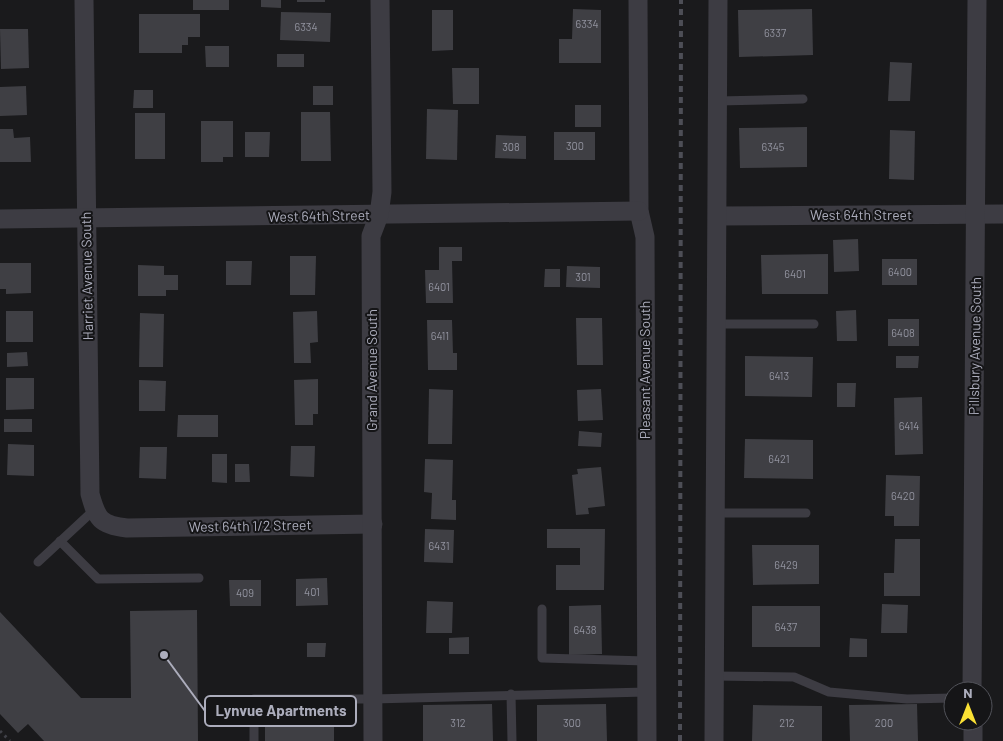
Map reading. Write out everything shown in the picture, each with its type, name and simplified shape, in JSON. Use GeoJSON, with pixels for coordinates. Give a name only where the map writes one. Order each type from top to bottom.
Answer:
{"type":"FeatureCollection","features":[{"type":"Feature","properties":{"kind":"street","name":"Harriet Avenue South"},"geometry":{"type":"LineString","coordinates":[[84,0],[90,494],[94,510]]}},
{"type":"Feature","properties":{"kind":"street","name":"Grand Avenue South"},"geometry":{"type":"LineString","coordinates":[[373,741],[371,236],[379,215],[382,192],[380,0]]}},
{"type":"Feature","properties":{"kind":"street","name":"Pleasant Avenue South"},"geometry":{"type":"LineString","coordinates":[[638,0],[638,211],[645,237],[647,741]]}},
{"type":"Feature","properties":{"kind":"street"},"geometry":{"type":"LineString","coordinates":[[714,741],[719,216],[718,0]]}},
{"type":"Feature","properties":{"kind":"street","name":"Pillsbury Avenue South"},"geometry":{"type":"LineString","coordinates":[[972,681],[977,214],[977,0]]}},
{"type":"Feature","properties":{"kind":"street","name":"West 64th Street"},"geometry":{"type":"LineString","coordinates":[[0,219],[638,211]]}},
{"type":"Feature","properties":{"kind":"street","name":"West 64th Street"},"geometry":{"type":"LineString","coordinates":[[719,216],[1003,214]]}},
{"type":"Feature","properties":{"kind":"street","name":"West 64th 1/2 Street"},"geometry":{"type":"LineString","coordinates":[[94,510],[101,522],[111,526],[127,528],[373,524]]}},
{"type":"Feature","properties":{"kind":"lane"},"geometry":{"type":"LineString","coordinates":[[718,101],[803,99]]}},
{"type":"Feature","properties":{"kind":"lane"},"geometry":{"type":"LineString","coordinates":[[718,324],[814,324]]}},
{"type":"Feature","properties":{"kind":"lane"},"geometry":{"type":"LineString","coordinates":[[38,562],[94,510]]}},
{"type":"Feature","properties":{"kind":"lane"},"geometry":{"type":"LineString","coordinates":[[716,513],[806,513]]}},
{"type":"Feature","properties":{"kind":"lane"},"geometry":{"type":"LineString","coordinates":[[60,541],[98,579],[199,578]]}},
{"type":"Feature","properties":{"kind":"lane"},"geometry":{"type":"LineString","coordinates":[[542,609],[542,658],[646,661]]}},
{"type":"Feature","properties":{"kind":"lane"},"geometry":{"type":"LineString","coordinates":[[714,676],[794,677],[829,692],[907,698],[943,698]]}},
{"type":"Feature","properties":{"kind":"lane"},"geometry":{"type":"LineString","coordinates":[[254,741],[254,699],[373,699],[646,692]]}},
{"type":"Feature","properties":{"kind":"lane"},"geometry":{"type":"LineString","coordinates":[[511,694],[512,741]]}},
{"type":"Feature","properties":{"kind":"path"},"geometry":{"type":"LineString","coordinates":[[0,731],[10,741]]}},
{"type":"Feature","properties":{"kind":"building"},"geometry":{"type":"Polygon","coordinates":[[[193,0],[229,0],[229,10],[193,10],[193,0]]]}},
{"type":"Feature","properties":{"kind":"building"},"geometry":{"type":"Polygon","coordinates":[[[261,0],[281,0],[281,8],[261,7],[261,0]]]}},
{"type":"Feature","properties":{"kind":"building"},"geometry":{"type":"Polygon","coordinates":[[[297,0],[325,0],[325,2],[297,2],[297,0]]]}},
{"type":"Feature","properties":{"kind":"building"},"geometry":{"type":"Polygon","coordinates":[[[573,9],[601,10],[601,63],[559,63],[559,39],[572,39],[573,9]]]}},
{"type":"Feature","properties":{"kind":"building"},"geometry":{"type":"Polygon","coordinates":[[[812,9],[813,55],[739,57],[738,10],[812,9]]]}},
{"type":"Feature","properties":{"kind":"building"},"geometry":{"type":"Polygon","coordinates":[[[432,10],[453,10],[453,50],[432,51],[432,10]]]}},
{"type":"Feature","properties":{"kind":"building"},"geometry":{"type":"Polygon","coordinates":[[[281,12],[331,13],[330,42],[280,40],[281,12]]]}},
{"type":"Feature","properties":{"kind":"building"},"geometry":{"type":"Polygon","coordinates":[[[139,14],[200,14],[200,37],[188,37],[188,45],[182,45],[182,53],[139,53],[139,14]]]}},
{"type":"Feature","properties":{"kind":"building"},"geometry":{"type":"Polygon","coordinates":[[[0,29],[28,29],[29,68],[1,69],[0,29]]]}},
{"type":"Feature","properties":{"kind":"building"},"geometry":{"type":"Polygon","coordinates":[[[205,46],[229,46],[229,67],[206,67],[205,46]]]}},
{"type":"Feature","properties":{"kind":"building"},"geometry":{"type":"Polygon","coordinates":[[[277,54],[304,54],[304,67],[277,67],[277,54]]]}},
{"type":"Feature","properties":{"kind":"building"},"geometry":{"type":"Polygon","coordinates":[[[890,62],[912,63],[910,101],[888,101],[890,62]]]}},
{"type":"Feature","properties":{"kind":"building"},"geometry":{"type":"Polygon","coordinates":[[[452,68],[479,68],[479,104],[453,104],[452,68]]]}},
{"type":"Feature","properties":{"kind":"building"},"geometry":{"type":"Polygon","coordinates":[[[26,86],[27,115],[0,116],[0,87],[26,86]]]}},
{"type":"Feature","properties":{"kind":"building"},"geometry":{"type":"Polygon","coordinates":[[[313,86],[333,86],[333,105],[313,105],[313,86]]]}},
{"type":"Feature","properties":{"kind":"building"},"geometry":{"type":"Polygon","coordinates":[[[134,90],[153,90],[153,108],[133,108],[134,90]]]}},
{"type":"Feature","properties":{"kind":"building"},"geometry":{"type":"Polygon","coordinates":[[[575,105],[601,105],[601,127],[575,127],[575,105]]]}},
{"type":"Feature","properties":{"kind":"building"},"geometry":{"type":"Polygon","coordinates":[[[427,109],[458,110],[457,160],[426,159],[427,109]]]}},
{"type":"Feature","properties":{"kind":"building"},"geometry":{"type":"Polygon","coordinates":[[[301,112],[330,112],[331,161],[301,161],[301,112]]]}},
{"type":"Feature","properties":{"kind":"building"},"geometry":{"type":"Polygon","coordinates":[[[135,113],[165,113],[165,159],[135,159],[135,113]]]}},
{"type":"Feature","properties":{"kind":"building"},"geometry":{"type":"Polygon","coordinates":[[[201,121],[233,121],[233,157],[223,157],[223,162],[201,162],[201,121]]]}},
{"type":"Feature","properties":{"kind":"building"},"geometry":{"type":"Polygon","coordinates":[[[807,127],[807,167],[740,168],[739,128],[807,127]]]}},
{"type":"Feature","properties":{"kind":"building"},"geometry":{"type":"Polygon","coordinates":[[[0,129],[13,129],[14,138],[30,137],[31,162],[0,162],[0,129]]]}},
{"type":"Feature","properties":{"kind":"building"},"geometry":{"type":"Polygon","coordinates":[[[890,130],[915,131],[914,180],[889,179],[890,130]]]}},
{"type":"Feature","properties":{"kind":"building"},"geometry":{"type":"Polygon","coordinates":[[[245,132],[270,132],[269,157],[245,157],[245,132]]]}},
{"type":"Feature","properties":{"kind":"building"},"geometry":{"type":"Polygon","coordinates":[[[554,132],[595,132],[595,160],[554,160],[554,132]]]}},
{"type":"Feature","properties":{"kind":"building"},"geometry":{"type":"Polygon","coordinates":[[[496,135],[526,136],[526,159],[495,158],[496,135]]]}},
{"type":"Feature","properties":{"kind":"building"},"geometry":{"type":"Polygon","coordinates":[[[858,239],[859,271],[834,272],[833,240],[858,239]]]}},
{"type":"Feature","properties":{"kind":"building"},"geometry":{"type":"Polygon","coordinates":[[[439,247],[462,247],[462,261],[452,261],[453,303],[426,303],[425,270],[439,270],[439,247]]]}},
{"type":"Feature","properties":{"kind":"building"},"geometry":{"type":"Polygon","coordinates":[[[828,254],[828,294],[762,294],[761,255],[828,254]]]}},
{"type":"Feature","properties":{"kind":"building"},"geometry":{"type":"Polygon","coordinates":[[[290,256],[316,256],[315,295],[290,295],[290,256]]]}},
{"type":"Feature","properties":{"kind":"building"},"geometry":{"type":"Polygon","coordinates":[[[882,259],[917,259],[917,285],[882,285],[882,259]]]}},
{"type":"Feature","properties":{"kind":"building"},"geometry":{"type":"Polygon","coordinates":[[[226,261],[252,261],[251,285],[226,285],[226,261]]]}},
{"type":"Feature","properties":{"kind":"building"},"geometry":{"type":"Polygon","coordinates":[[[0,263],[31,263],[31,293],[6,294],[6,289],[0,289],[0,263]]]}},
{"type":"Feature","properties":{"kind":"building"},"geometry":{"type":"Polygon","coordinates":[[[138,265],[164,266],[164,275],[178,275],[178,290],[166,290],[166,296],[138,296],[138,265]]]}},
{"type":"Feature","properties":{"kind":"building"},"geometry":{"type":"Polygon","coordinates":[[[567,266],[600,267],[600,288],[566,287],[567,266]]]}},
{"type":"Feature","properties":{"kind":"building"},"geometry":{"type":"Polygon","coordinates":[[[545,269],[560,269],[560,287],[544,287],[545,269]]]}},
{"type":"Feature","properties":{"kind":"building"},"geometry":{"type":"Polygon","coordinates":[[[856,310],[857,341],[837,341],[836,311],[856,310]]]}},
{"type":"Feature","properties":{"kind":"building"},"geometry":{"type":"Polygon","coordinates":[[[6,311],[33,311],[33,342],[6,342],[6,311]]]}},
{"type":"Feature","properties":{"kind":"building"},"geometry":{"type":"Polygon","coordinates":[[[317,311],[318,342],[310,343],[311,363],[294,363],[293,312],[317,311]]]}},
{"type":"Feature","properties":{"kind":"building"},"geometry":{"type":"Polygon","coordinates":[[[140,313],[164,314],[163,367],[139,367],[140,313]]]}},
{"type":"Feature","properties":{"kind":"building"},"geometry":{"type":"Polygon","coordinates":[[[576,318],[602,318],[603,365],[577,365],[576,318]]]}},
{"type":"Feature","properties":{"kind":"building"},"geometry":{"type":"Polygon","coordinates":[[[888,319],[919,319],[919,346],[888,346],[888,319]]]}},
{"type":"Feature","properties":{"kind":"building"},"geometry":{"type":"Polygon","coordinates":[[[427,320],[452,320],[453,353],[457,353],[457,370],[428,370],[427,320]]]}},
{"type":"Feature","properties":{"kind":"building"},"geometry":{"type":"Polygon","coordinates":[[[27,352],[28,366],[7,367],[7,353],[27,352]]]}},
{"type":"Feature","properties":{"kind":"building"},"geometry":{"type":"Polygon","coordinates":[[[745,356],[813,357],[812,397],[745,396],[745,356]]]}},
{"type":"Feature","properties":{"kind":"building"},"geometry":{"type":"Polygon","coordinates":[[[896,356],[919,356],[918,368],[896,368],[896,356]]]}},
{"type":"Feature","properties":{"kind":"building"},"geometry":{"type":"Polygon","coordinates":[[[6,378],[34,378],[34,409],[6,410],[6,378]]]}},
{"type":"Feature","properties":{"kind":"building"},"geometry":{"type":"Polygon","coordinates":[[[318,379],[318,414],[313,414],[313,425],[295,425],[294,380],[318,379]]]}},
{"type":"Feature","properties":{"kind":"building"},"geometry":{"type":"Polygon","coordinates":[[[139,380],[166,381],[165,411],[139,411],[139,380]]]}},
{"type":"Feature","properties":{"kind":"building"},"geometry":{"type":"Polygon","coordinates":[[[837,383],[856,383],[855,407],[837,407],[837,383]]]}},
{"type":"Feature","properties":{"kind":"building"},"geometry":{"type":"Polygon","coordinates":[[[429,389],[453,390],[452,444],[428,444],[429,389]]]}},
{"type":"Feature","properties":{"kind":"building"},"geometry":{"type":"Polygon","coordinates":[[[601,389],[603,420],[578,421],[577,390],[601,389]]]}},
{"type":"Feature","properties":{"kind":"building"},"geometry":{"type":"Polygon","coordinates":[[[922,397],[923,454],[895,455],[894,398],[922,397]]]}},
{"type":"Feature","properties":{"kind":"building"},"geometry":{"type":"Polygon","coordinates":[[[178,415],[218,415],[218,437],[177,437],[178,415]]]}},
{"type":"Feature","properties":{"kind":"building"},"geometry":{"type":"Polygon","coordinates":[[[4,419],[32,419],[32,432],[4,432],[4,419]]]}},
{"type":"Feature","properties":{"kind":"building"},"geometry":{"type":"Polygon","coordinates":[[[579,431],[602,433],[601,447],[578,446],[579,431]]]}},
{"type":"Feature","properties":{"kind":"building"},"geometry":{"type":"Polygon","coordinates":[[[745,439],[813,440],[813,479],[744,478],[745,439]]]}},
{"type":"Feature","properties":{"kind":"building"},"geometry":{"type":"Polygon","coordinates":[[[8,444],[34,445],[34,476],[7,475],[8,444]]]}},
{"type":"Feature","properties":{"kind":"building"},"geometry":{"type":"Polygon","coordinates":[[[291,446],[315,446],[314,477],[290,476],[291,446]]]}},
{"type":"Feature","properties":{"kind":"building"},"geometry":{"type":"Polygon","coordinates":[[[140,447],[167,447],[166,479],[139,478],[140,447]]]}},
{"type":"Feature","properties":{"kind":"building"},"geometry":{"type":"Polygon","coordinates":[[[212,454],[227,454],[227,483],[212,482],[212,454]]]}},
{"type":"Feature","properties":{"kind":"building"},"geometry":{"type":"Polygon","coordinates":[[[425,459],[453,460],[452,500],[456,500],[456,520],[431,519],[432,493],[424,492],[425,459]]]}},
{"type":"Feature","properties":{"kind":"building"},"geometry":{"type":"Polygon","coordinates":[[[235,464],[249,464],[250,482],[235,482],[235,464]]]}},
{"type":"Feature","properties":{"kind":"building"},"geometry":{"type":"Polygon","coordinates":[[[601,467],[605,506],[588,508],[589,514],[576,515],[572,475],[578,474],[577,469],[601,467]]]}},
{"type":"Feature","properties":{"kind":"building"},"geometry":{"type":"Polygon","coordinates":[[[886,475],[920,476],[919,526],[894,526],[894,516],[885,516],[886,475]]]}},
{"type":"Feature","properties":{"kind":"building"},"geometry":{"type":"Polygon","coordinates":[[[425,529],[454,530],[453,563],[424,562],[425,529]]]}},
{"type":"Feature","properties":{"kind":"building"},"geometry":{"type":"Polygon","coordinates":[[[547,529],[605,529],[604,590],[556,590],[556,565],[580,565],[580,548],[547,548],[547,529]]]}},
{"type":"Feature","properties":{"kind":"building"},"geometry":{"type":"Polygon","coordinates":[[[895,539],[920,539],[920,596],[884,596],[884,573],[894,573],[895,539]]]}},
{"type":"Feature","properties":{"kind":"building"},"geometry":{"type":"Polygon","coordinates":[[[752,545],[819,545],[819,584],[753,585],[752,545]]]}},
{"type":"Feature","properties":{"kind":"building"},"geometry":{"type":"Polygon","coordinates":[[[327,578],[328,605],[296,606],[296,579],[327,578]]]}},
{"type":"Feature","properties":{"kind":"building"},"geometry":{"type":"Polygon","coordinates":[[[229,580],[261,580],[261,606],[230,606],[229,580]]]}},
{"type":"Feature","properties":{"kind":"building"},"geometry":{"type":"Polygon","coordinates":[[[427,601],[453,602],[452,633],[426,633],[427,601]]]}},
{"type":"Feature","properties":{"kind":"building"},"geometry":{"type":"Polygon","coordinates":[[[882,604],[908,605],[907,633],[881,633],[882,604]]]}},
{"type":"Feature","properties":{"kind":"building"},"geometry":{"type":"Polygon","coordinates":[[[601,605],[602,654],[569,655],[569,606],[601,605]]]}},
{"type":"Feature","properties":{"kind":"building"},"geometry":{"type":"Polygon","coordinates":[[[752,606],[820,606],[820,647],[752,647],[752,606]]]}},
{"type":"Feature","properties":{"kind":"building"},"geometry":{"type":"Polygon","coordinates":[[[197,610],[198,741],[44,741],[28,724],[18,733],[0,714],[0,612],[81,698],[131,698],[130,611],[197,610]]]}},
{"type":"Feature","properties":{"kind":"building"},"geometry":{"type":"Polygon","coordinates":[[[469,637],[469,654],[449,654],[449,638],[469,637]]]}},
{"type":"Feature","properties":{"kind":"building"},"geometry":{"type":"Polygon","coordinates":[[[850,638],[867,639],[867,657],[849,657],[850,638]]]}},
{"type":"Feature","properties":{"kind":"building"},"geometry":{"type":"Polygon","coordinates":[[[307,643],[326,643],[325,657],[307,657],[307,643]]]}},
{"type":"Feature","properties":{"kind":"building"},"geometry":{"type":"Polygon","coordinates":[[[492,704],[493,741],[423,741],[423,705],[492,704]]]}},
{"type":"Feature","properties":{"kind":"building"},"geometry":{"type":"Polygon","coordinates":[[[606,704],[607,741],[537,741],[537,705],[606,704]]]}},
{"type":"Feature","properties":{"kind":"building"},"geometry":{"type":"Polygon","coordinates":[[[917,704],[918,741],[850,741],[849,705],[917,704]]]}},
{"type":"Feature","properties":{"kind":"building"},"geometry":{"type":"Polygon","coordinates":[[[753,705],[822,706],[822,741],[752,741],[753,705]]]}},
{"type":"Feature","properties":{"kind":"building"},"geometry":{"type":"Polygon","coordinates":[[[265,707],[334,707],[334,741],[265,741],[265,707]]]}},
{"type":"Feature","properties":{"kind":"railway"},"geometry":{"type":"LineString","coordinates":[[680,741],[681,0]]}},
{"type":"Feature","properties":{"kind":"place","name":"Lynvue Apartments"},"geometry":{"type":"Point","coordinates":[164,655]}}]}
